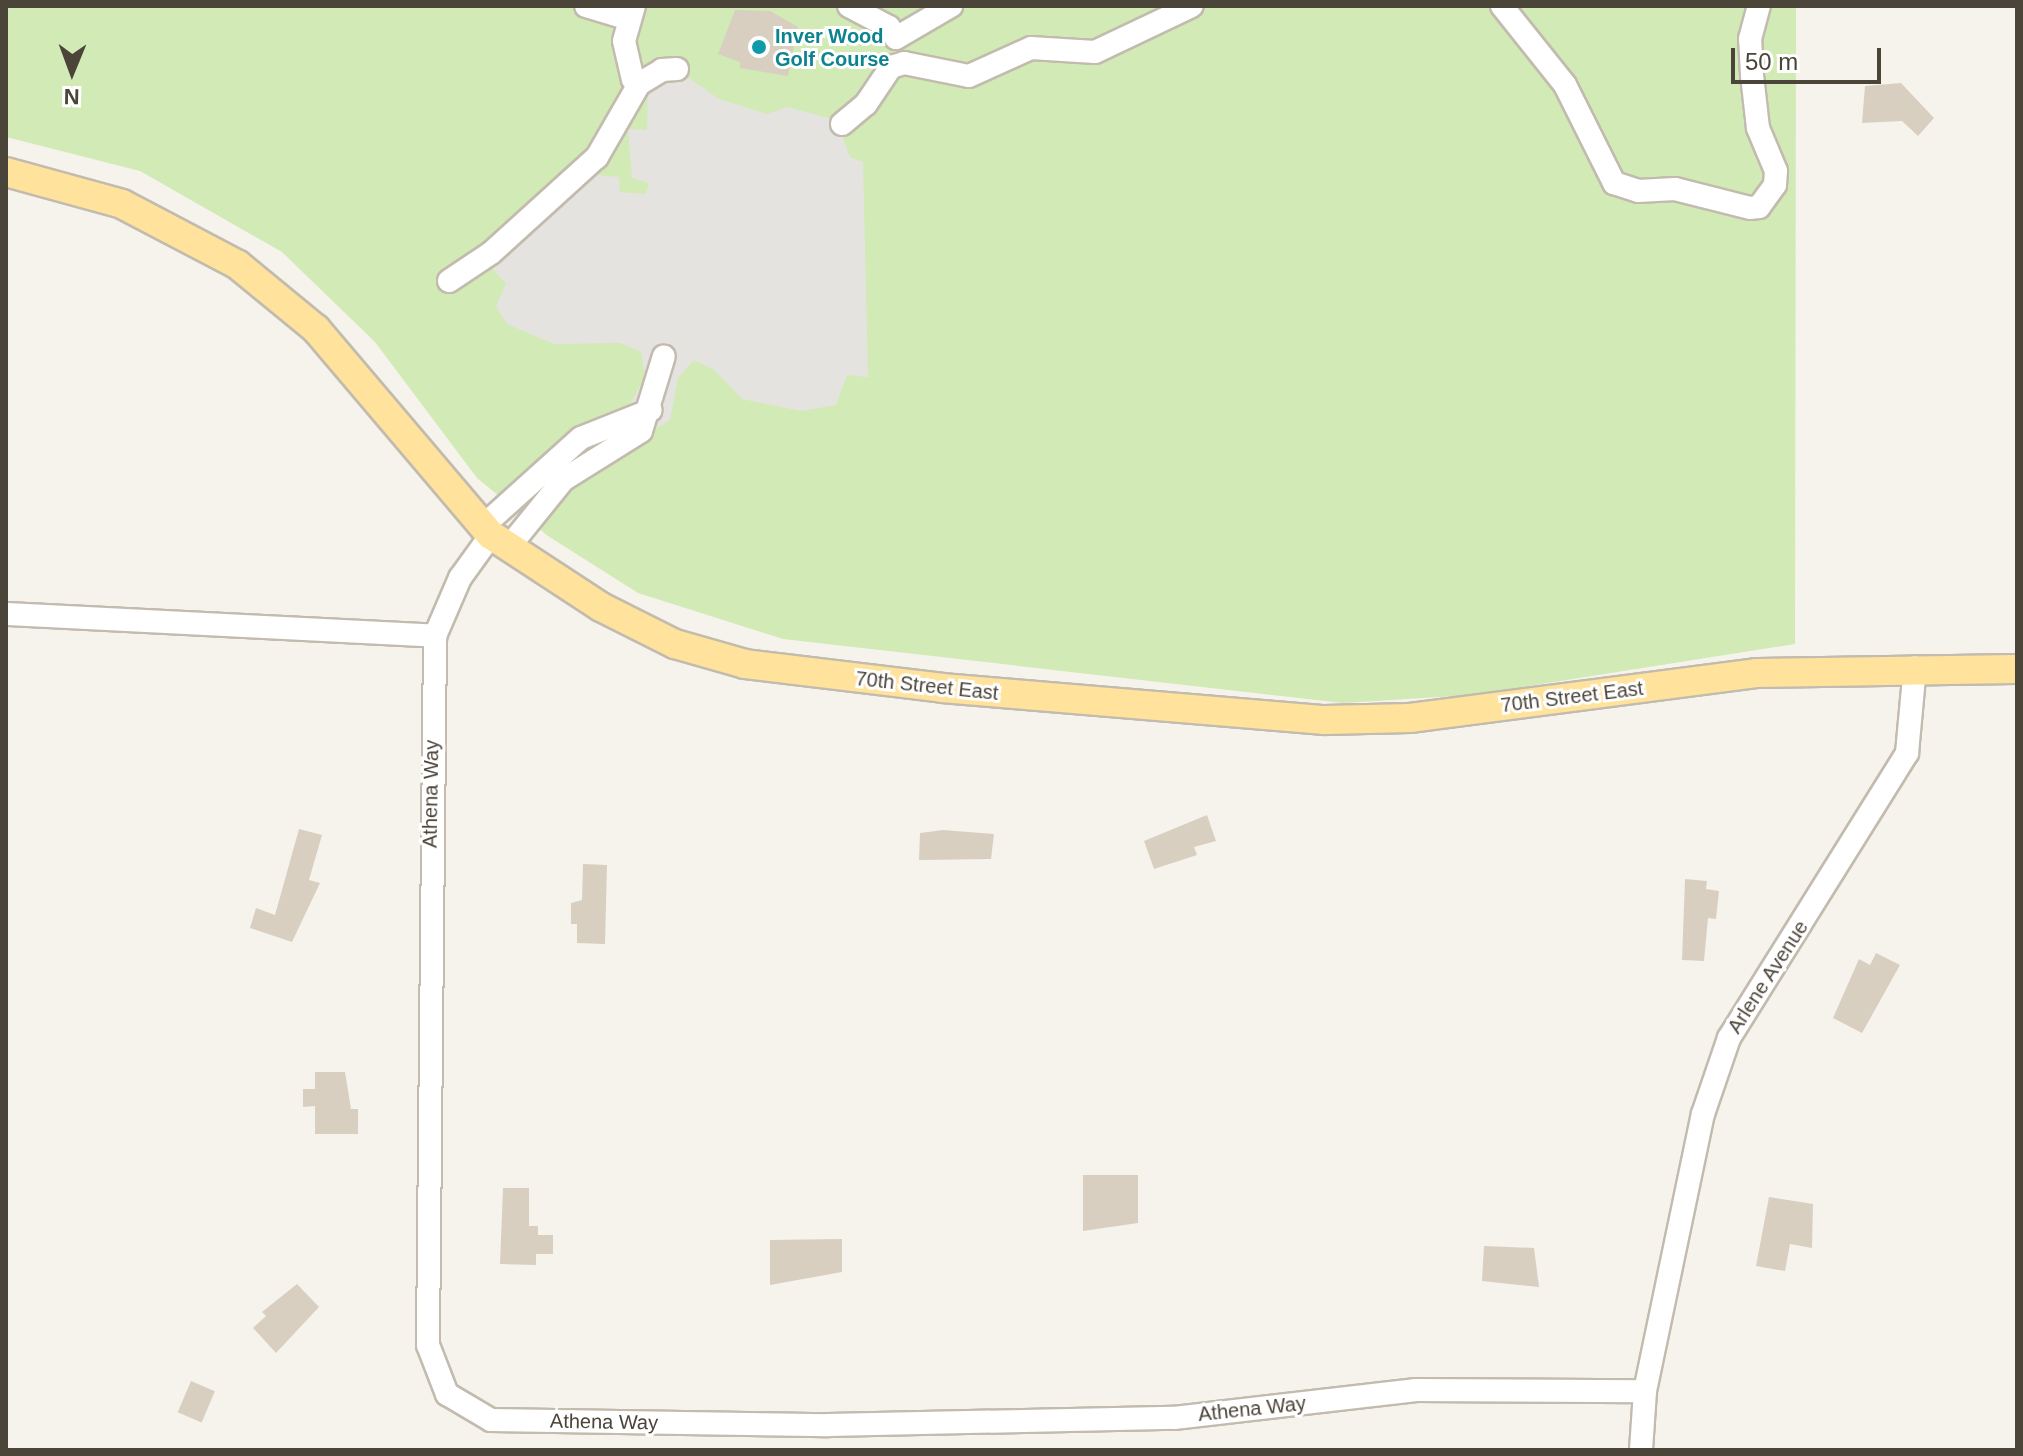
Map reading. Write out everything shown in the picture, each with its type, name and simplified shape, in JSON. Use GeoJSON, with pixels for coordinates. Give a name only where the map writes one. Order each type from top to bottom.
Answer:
{"type":"FeatureCollection","features":[{"type":"Feature","properties":{"kind":"main road","name":"70th Street East"},"geometry":{"type":"LineString","coordinates":[[6,172],[122,204],[238,265],[316,329],[494,537],[601,607],[675,644],[745,664],[1241,717],[1410,718],[1756,673],[1915,667],[2017,669]]}},
{"type":"Feature","properties":{"kind":"street"},"geometry":{"type":"LineString","coordinates":[[586,6],[631,12],[624,51],[639,84]]}},
{"type":"Feature","properties":{"kind":"street"},"geometry":{"type":"LineString","coordinates":[[842,124],[866,104],[891,67],[896,38],[889,27],[849,6]]}},
{"type":"Feature","properties":{"kind":"street"},"geometry":{"type":"LineString","coordinates":[[896,38],[951,6]]}},
{"type":"Feature","properties":{"kind":"street"},"geometry":{"type":"LineString","coordinates":[[891,67],[904,63],[969,76],[1031,48],[1095,52],[1192,6]]}},
{"type":"Feature","properties":{"kind":"street"},"geometry":{"type":"LineString","coordinates":[[1502,6],[1565,85],[1614,183],[1638,191],[1675,189],[1750,208],[1759,207],[1775,185],[1776,171],[1758,128],[1752,75],[1750,39],[1759,6]]}},
{"type":"Feature","properties":{"kind":"street"},"geometry":{"type":"LineString","coordinates":[[449,281],[491,253],[597,157],[639,84],[662,70],[677,69]]}},
{"type":"Feature","properties":{"kind":"street"},"geometry":{"type":"LineString","coordinates":[[494,537],[563,480],[641,431],[651,410],[664,356]]}},
{"type":"Feature","properties":{"kind":"street"},"geometry":{"type":"LineString","coordinates":[[494,537],[581,438],[651,410]]}},
{"type":"Feature","properties":{"kind":"street","name":"Athena Way"},"geometry":{"type":"LineString","coordinates":[[494,537],[460,578],[435,636],[428,1345],[447,1394],[491,1420],[828,1425],[1174,1418],[1416,1390],[1645,1391]]}},
{"type":"Feature","properties":{"kind":"street"},"geometry":{"type":"LineString","coordinates":[[6,614],[435,636]]}},
{"type":"Feature","properties":{"kind":"street","name":"Arlene Avenue"},"geometry":{"type":"LineString","coordinates":[[1641,1450],[1645,1391],[1703,1114],[1729,1038],[1907,753],[1915,667]]}},
{"type":"Feature","properties":{"kind":"green space","name":"Inver Wood Golf Course"},"geometry":{"type":"Polygon","coordinates":[[[6,6],[1796,6],[1795,644],[1472,695],[1343,703],[783,639],[638,593],[548,536],[477,478],[375,342],[282,252],[140,171],[6,137],[6,6]]]}},
{"type":"Feature","properties":{"kind":"shaded area"},"geometry":{"type":"Polygon","coordinates":[[[662,76],[686,76],[719,99],[767,114],[787,107],[836,120],[850,157],[863,162],[868,377],[847,375],[836,405],[801,411],[742,399],[713,369],[694,360],[678,378],[670,420],[577,476],[550,508],[515,483],[571,436],[629,406],[645,377],[641,352],[620,343],[554,344],[507,324],[496,306],[506,284],[490,266],[597,175],[619,177],[620,192],[646,194],[649,183],[632,178],[628,129],[647,130],[648,89],[662,76]]]}},
{"type":"Feature","properties":{"kind":"building","name":"Inver Wood Golf Course"},"geometry":{"type":"Polygon","coordinates":[[[735,10],[770,11],[798,27],[788,76],[740,68],[740,62],[718,54],[735,10]]]}},
{"type":"Feature","properties":{"kind":"building"},"geometry":{"type":"Polygon","coordinates":[[[1901,83],[1934,118],[1918,136],[1902,121],[1862,123],[1865,86],[1901,83]]]}},
{"type":"Feature","properties":{"kind":"building"},"geometry":{"type":"Polygon","coordinates":[[[1207,815],[1216,841],[1194,847],[1197,855],[1154,869],[1144,841],[1207,815]]]}},
{"type":"Feature","properties":{"kind":"building"},"geometry":{"type":"Polygon","coordinates":[[[299,829],[322,835],[309,880],[320,883],[292,942],[250,928],[256,908],[275,915],[299,829]]]}},
{"type":"Feature","properties":{"kind":"building"},"geometry":{"type":"Polygon","coordinates":[[[943,830],[994,834],[991,859],[919,860],[920,833],[943,830]]]}},
{"type":"Feature","properties":{"kind":"building"},"geometry":{"type":"Polygon","coordinates":[[[583,864],[607,865],[605,944],[577,943],[577,924],[571,924],[571,903],[582,900],[583,864]]]}},
{"type":"Feature","properties":{"kind":"building"},"geometry":{"type":"Polygon","coordinates":[[[1685,879],[1707,881],[1706,889],[1719,891],[1716,919],[1708,918],[1704,961],[1682,960],[1685,879]]]}},
{"type":"Feature","properties":{"kind":"building"},"geometry":{"type":"Polygon","coordinates":[[[1876,953],[1900,965],[1862,1033],[1833,1018],[1859,959],[1870,965],[1876,953]]]}},
{"type":"Feature","properties":{"kind":"building"},"geometry":{"type":"Polygon","coordinates":[[[315,1072],[345,1072],[351,1109],[358,1109],[358,1134],[315,1134],[315,1106],[303,1107],[303,1089],[315,1089],[315,1072]]]}},
{"type":"Feature","properties":{"kind":"building"},"geometry":{"type":"Polygon","coordinates":[[[1083,1175],[1138,1175],[1138,1223],[1083,1231],[1083,1175]]]}},
{"type":"Feature","properties":{"kind":"building"},"geometry":{"type":"Polygon","coordinates":[[[503,1188],[529,1188],[529,1226],[538,1226],[538,1235],[553,1235],[553,1254],[536,1254],[536,1265],[500,1264],[503,1188]]]}},
{"type":"Feature","properties":{"kind":"building"},"geometry":{"type":"Polygon","coordinates":[[[1769,1197],[1813,1204],[1812,1248],[1790,1244],[1785,1271],[1756,1266],[1769,1197]]]}},
{"type":"Feature","properties":{"kind":"building"},"geometry":{"type":"Polygon","coordinates":[[[842,1239],[842,1272],[770,1285],[770,1240],[842,1239]]]}},
{"type":"Feature","properties":{"kind":"building"},"geometry":{"type":"Polygon","coordinates":[[[1484,1246],[1534,1248],[1539,1287],[1482,1281],[1484,1246]]]}},
{"type":"Feature","properties":{"kind":"building"},"geometry":{"type":"Polygon","coordinates":[[[297,1284],[319,1307],[276,1353],[253,1328],[266,1316],[262,1312],[297,1284]]]}},
{"type":"Feature","properties":{"kind":"building"},"geometry":{"type":"Polygon","coordinates":[[[191,1381],[215,1391],[202,1422],[178,1412],[191,1381]]]}},
{"type":"Feature","properties":{"kind":"place","name":"Inver Wood Golf Course"},"geometry":{"type":"Point","coordinates":[759,47]}}]}
